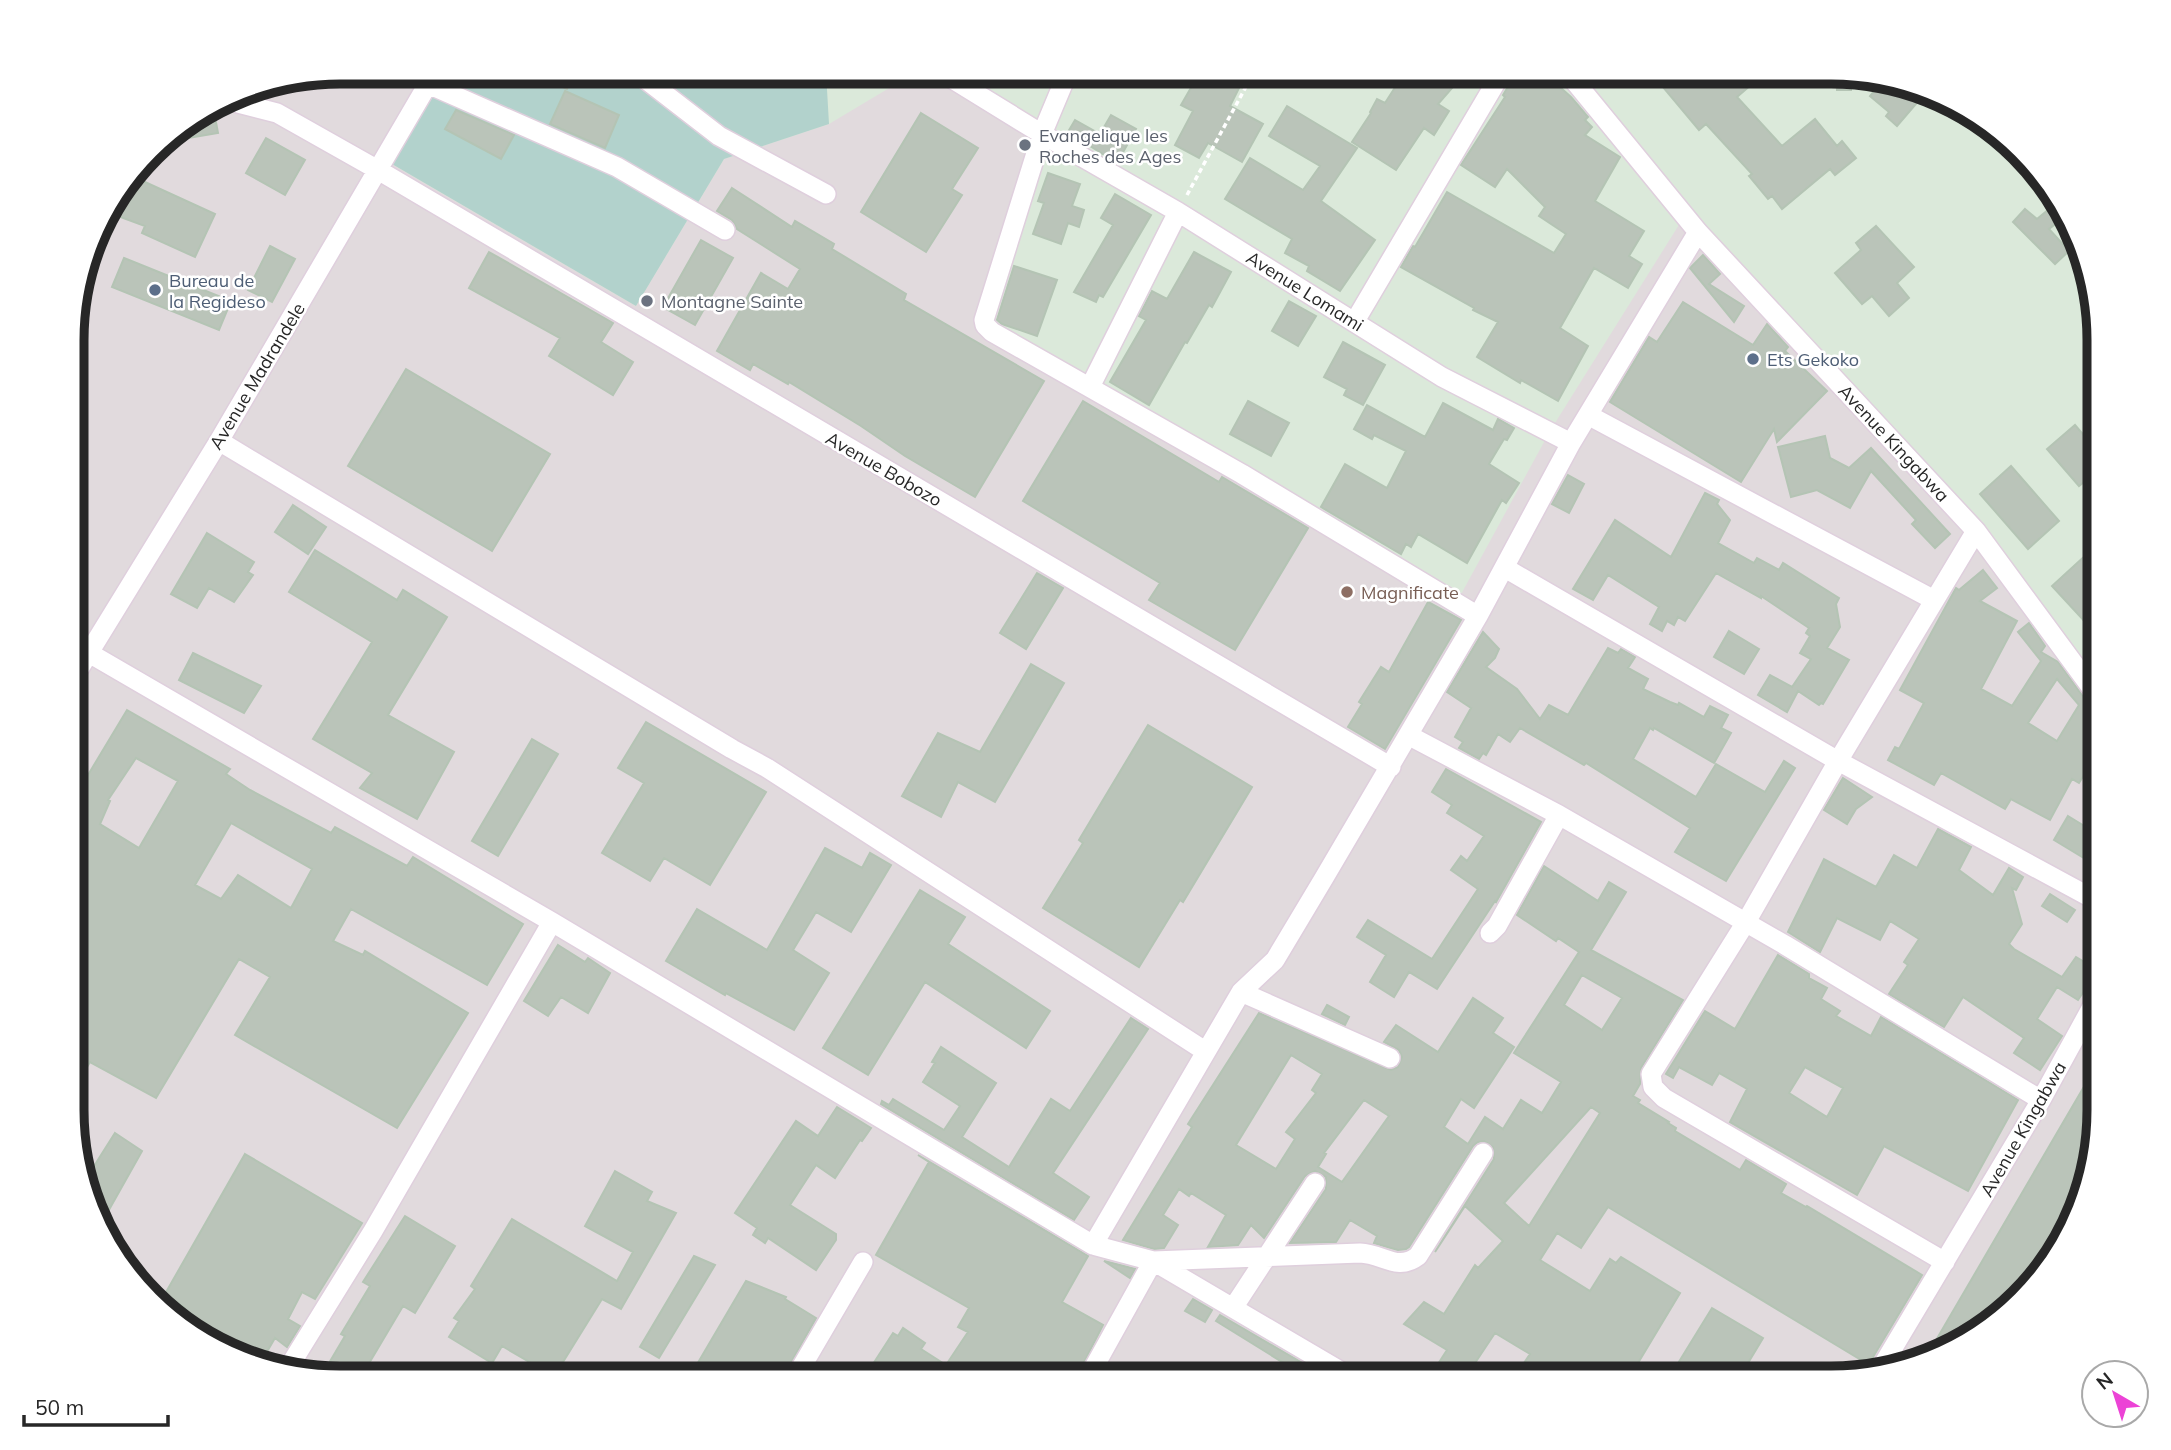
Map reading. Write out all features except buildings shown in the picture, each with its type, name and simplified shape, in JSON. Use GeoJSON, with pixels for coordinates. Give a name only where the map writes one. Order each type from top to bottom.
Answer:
{"type":"FeatureCollection","features":[{"type":"Feature","properties":{"kind":"street","name":"Avenue Madrandele"},"geometry":{"type":"LineString","coordinates":[[84,642],[219,441],[428,84]]}},
{"type":"Feature","properties":{"kind":"street"},"geometry":{"type":"LineString","coordinates":[[444,84],[617,167],[725,230]]}},
{"type":"Feature","properties":{"kind":"street"},"geometry":{"type":"LineString","coordinates":[[652,84],[719,136],[825,194]]}},
{"type":"Feature","properties":{"kind":"street","name":"Avenue Lomami"},"geometry":{"type":"LineString","coordinates":[[961,84],[1178,212],[1442,376],[1571,443]]}},
{"type":"Feature","properties":{"kind":"street"},"geometry":{"type":"LineString","coordinates":[[1063,84],[1042,134],[984,320],[985,325],[992,332],[1242,474],[1478,616]]}},
{"type":"Feature","properties":{"kind":"street"},"geometry":{"type":"LineString","coordinates":[[1354,321],[1495,84]]}},
{"type":"Feature","properties":{"kind":"street","name":"Avenue Kingabwa"},"geometry":{"type":"LineString","coordinates":[[1577,84],[1698,232],[1976,531],[2087,682]]}},
{"type":"Feature","properties":{"kind":"street","name":"Avenue Bobozo"},"geometry":{"type":"LineString","coordinates":[[242,104],[276,113],[377,170],[1391,767]]}},
{"type":"Feature","properties":{"kind":"street"},"geometry":{"type":"LineString","coordinates":[[1090,387],[1178,212]]}},
{"type":"Feature","properties":{"kind":"street"},"geometry":{"type":"LineString","coordinates":[[1093,1245],[1241,992],[1275,960],[1391,767],[1505,568],[1571,443],[1698,232]]}},
{"type":"Feature","properties":{"kind":"street"},"geometry":{"type":"LineString","coordinates":[[1588,415],[1934,600]]}},
{"type":"Feature","properties":{"kind":"street"},"geometry":{"type":"LineString","coordinates":[[219,441],[767,768],[1205,1051]]}},
{"type":"Feature","properties":{"kind":"street"},"geometry":{"type":"LineString","coordinates":[[1945,1262],[1664,1098],[1653,1087],[1651,1074],[1746,922],[1838,761],[1976,531]]}},
{"type":"Feature","properties":{"kind":"street"},"geometry":{"type":"LineString","coordinates":[[1505,568],[1838,761],[2087,896]]}},
{"type":"Feature","properties":{"kind":"street"},"geometry":{"type":"LineString","coordinates":[[84,648],[552,922],[1093,1245],[1153,1261],[1332,1366]]}},
{"type":"Feature","properties":{"kind":"street"},"geometry":{"type":"LineString","coordinates":[[1408,735],[1559,816],[1746,922],[2040,1100]]}},
{"type":"Feature","properties":{"kind":"street"},"geometry":{"type":"LineString","coordinates":[[1490,933],[1497,926],[1559,816]]}},
{"type":"Feature","properties":{"kind":"street"},"geometry":{"type":"LineString","coordinates":[[292,1361],[373,1231],[552,922]]}},
{"type":"Feature","properties":{"kind":"street"},"geometry":{"type":"LineString","coordinates":[[1241,992],[1390,1058]]}},
{"type":"Feature","properties":{"kind":"street","name":"Avenue Kingabwa"},"geometry":{"type":"LineString","coordinates":[[1886,1360],[2087,1016]]}},
{"type":"Feature","properties":{"kind":"street"},"geometry":{"type":"LineString","coordinates":[[1153,1261],[1360,1253],[1373,1254],[1400,1265],[1411,1262],[1418,1256],[1483,1153]]}},
{"type":"Feature","properties":{"kind":"street"},"geometry":{"type":"LineString","coordinates":[[1233,1308],[1315,1183]]}},
{"type":"Feature","properties":{"kind":"street"},"geometry":{"type":"LineString","coordinates":[[1094,1366],[1153,1261]]}},
{"type":"Feature","properties":{"kind":"street"},"geometry":{"type":"LineString","coordinates":[[802,1366],[863,1262]]}},
{"type":"Feature","properties":{"kind":"path"},"geometry":{"type":"LineString","coordinates":[[1178,212],[1247,84]]}},
{"type":"Feature","properties":{"kind":"shaded area"},"geometry":{"type":"Polygon","coordinates":[[[340,84],[440,84],[392,164],[636,306],[724,159],[829,124],[896,84],[940,84],[1042,134],[973,320],[1453,609],[1550,431],[1687,212],[2087,678],[2087,1110],[2082,1160],[2061,1223],[2044,1252],[2012,1291],[1973,1323],[1944,1340],[1897,1357],[1864,1364],[1831,1366],[340,1366],[307,1364],[274,1357],[212,1332],[184,1313],[159,1291],[127,1252],[110,1223],[93,1176],[86,1143],[84,1110],[86,307],[98,258],[118,212],[137,184],[159,159],[198,127],[227,110],[290,89],[340,84]]]}},
{"type":"Feature","properties":{"kind":"shaded area"},"geometry":{"type":"Polygon","coordinates":[[[440,84],[827,84],[829,124],[724,159],[636,306],[392,164],[440,84]]]}},
{"type":"Feature","properties":{"kind":"place","name":"Evangelique les Roches des Ages"},"geometry":{"type":"Point","coordinates":[1025,145]}},
{"type":"Feature","properties":{"kind":"place","name":"Bureau de la Regideso"},"geometry":{"type":"Point","coordinates":[155,290]}},
{"type":"Feature","properties":{"kind":"place","name":"Montagne Sainte"},"geometry":{"type":"Point","coordinates":[647,301]}},
{"type":"Feature","properties":{"kind":"place","name":"Ets Gekoko"},"geometry":{"type":"Point","coordinates":[1753,359]}},
{"type":"Feature","properties":{"kind":"place","name":"Magnificate"},"geometry":{"type":"Point","coordinates":[1347,592]}}]}
